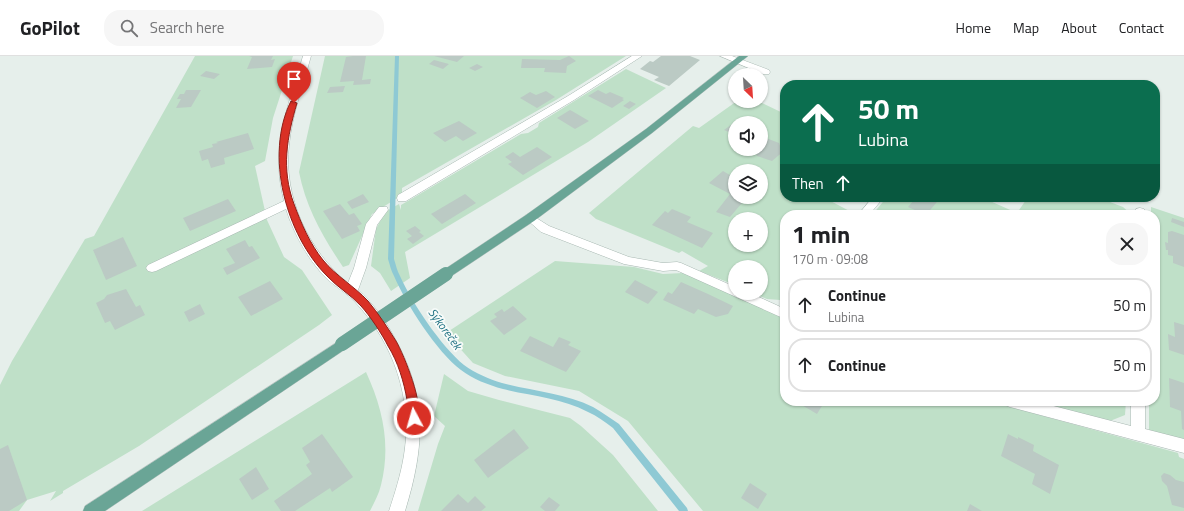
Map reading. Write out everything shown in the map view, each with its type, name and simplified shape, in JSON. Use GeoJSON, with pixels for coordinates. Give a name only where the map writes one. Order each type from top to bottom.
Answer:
{"type":"FeatureCollection","features":[{"type":"Feature","properties":{"kind":"main road"},"geometry":{"type":"LineString","coordinates":[[91,511],[530,218],[649,131],[741,59]]}},
{"type":"Feature","properties":{"kind":"street"},"geometry":{"type":"LineString","coordinates":[[307,56],[285,132],[283,149],[283,176],[289,203],[309,247],[330,273],[364,304],[392,343],[404,369],[412,401],[413,439],[411,463],[397,511]]}},
{"type":"Feature","properties":{"kind":"street"},"geometry":{"type":"LineString","coordinates":[[402,198],[571,98],[638,56]]}},
{"type":"Feature","properties":{"kind":"street"},"geometry":{"type":"LineString","coordinates":[[724,56],[741,59],[758,68]]}},
{"type":"Feature","properties":{"kind":"street"},"geometry":{"type":"LineString","coordinates":[[868,210],[875,202]]}},
{"type":"Feature","properties":{"kind":"street"},"geometry":{"type":"LineString","coordinates":[[152,268],[289,203]]}},
{"type":"Feature","properties":{"kind":"street"},"geometry":{"type":"LineString","coordinates":[[351,292],[360,268],[372,224],[383,210]]}},
{"type":"Feature","properties":{"kind":"street"},"geometry":{"type":"LineString","coordinates":[[530,218],[545,229],[628,261],[663,267],[677,266],[728,289]]}},
{"type":"Feature","properties":{"kind":"street"},"geometry":{"type":"LineString","coordinates":[[758,300],[780,308]]}},
{"type":"Feature","properties":{"kind":"street"},"geometry":{"type":"LineString","coordinates":[[1029,406],[1184,446]]}},
{"type":"Feature","properties":{"kind":"street"},"geometry":{"type":"LineString","coordinates":[[1138,406],[1138,434]]}},
{"type":"Feature","properties":{"kind":"green space"},"geometry":{"type":"Polygon","coordinates":[[[195,56],[293,56],[273,118],[265,161],[255,166],[267,220],[284,257],[302,270],[332,315],[139,446],[63,491],[63,493],[50,501],[56,491],[27,500],[19,511],[0,511],[0,385],[12,361],[85,239],[94,236],[195,56]]]}},
{"type":"Feature","properties":{"kind":"green space"},"geometry":{"type":"Polygon","coordinates":[[[325,56],[626,56],[556,100],[402,188],[402,195],[372,214],[349,265],[343,267],[316,222],[306,198],[299,172],[325,56]]]}},
{"type":"Feature","properties":{"kind":"green space"},"geometry":{"type":"Polygon","coordinates":[[[626,69],[666,88],[588,142],[405,252],[410,278],[391,291],[380,273],[371,266],[376,229],[385,212],[399,204],[401,210],[401,205],[521,134],[528,133],[538,127],[539,123],[626,69]]]}},
{"type":"Feature","properties":{"kind":"green space"},"geometry":{"type":"Polygon","coordinates":[[[768,106],[780,112],[780,202],[832,202],[848,210],[780,210],[780,300],[768,299],[768,260],[728,260],[728,282],[699,271],[708,266],[682,251],[679,253],[596,219],[589,213],[693,126],[699,128],[728,107],[768,108],[768,106]]]}},
{"type":"Feature","properties":{"kind":"green space"},"geometry":{"type":"Polygon","coordinates":[[[883,202],[992,202],[1010,210],[876,210],[883,202]]]}},
{"type":"Feature","properties":{"kind":"green space"},"geometry":{"type":"Polygon","coordinates":[[[1025,202],[1110,202],[1123,207],[1126,210],[1019,210],[1025,202]]]}},
{"type":"Feature","properties":{"kind":"green space"},"geometry":{"type":"Polygon","coordinates":[[[1151,207],[1160,210],[1151,210],[1151,207]]]}},
{"type":"Feature","properties":{"kind":"green space"},"geometry":{"type":"Polygon","coordinates":[[[1160,210],[1184,218],[1184,440],[1149,431],[1149,406],[1160,406],[1160,210]]]}},
{"type":"Feature","properties":{"kind":"green space"},"geometry":{"type":"Polygon","coordinates":[[[555,261],[634,267],[663,274],[683,273],[728,292],[728,300],[746,300],[780,315],[780,406],[1007,406],[1178,453],[1179,457],[1184,459],[1184,511],[703,511],[628,421],[579,391],[505,376],[473,363],[446,333],[555,261]]]}},
{"type":"Feature","properties":{"kind":"green space"},"geometry":{"type":"Polygon","coordinates":[[[366,372],[381,413],[385,441],[384,470],[381,485],[370,511],[142,511],[366,372]]]}},
{"type":"Feature","properties":{"kind":"green space"},"geometry":{"type":"Polygon","coordinates":[[[444,374],[468,391],[570,418],[613,455],[658,511],[418,511],[438,444],[445,426],[434,416],[444,374]]]}},
{"type":"Feature","properties":{"kind":"green space"},"geometry":{"type":"Polygon","coordinates":[[[1052,406],[1126,406],[1125,415],[1110,421],[1052,406]]]}},
{"type":"Feature","properties":{"kind":"building"},"geometry":{"type":"Polygon","coordinates":[[[249,56],[273,56],[271,60],[275,59],[272,67],[247,69],[252,57],[249,56]]]}},
{"type":"Feature","properties":{"kind":"building"},"geometry":{"type":"Polygon","coordinates":[[[366,56],[362,80],[371,79],[370,84],[353,85],[354,81],[340,82],[346,57],[366,56]]]}},
{"type":"Feature","properties":{"kind":"building"},"geometry":{"type":"Polygon","coordinates":[[[434,56],[464,56],[457,62],[434,56]]]}},
{"type":"Feature","properties":{"kind":"building"},"geometry":{"type":"Polygon","coordinates":[[[569,56],[576,61],[567,66],[566,73],[544,72],[545,68],[521,68],[522,59],[560,60],[569,56]]]}},
{"type":"Feature","properties":{"kind":"building"},"geometry":{"type":"Polygon","coordinates":[[[661,56],[690,56],[700,60],[669,86],[654,80],[659,77],[640,69],[650,61],[653,62],[661,56]]]}},
{"type":"Feature","properties":{"kind":"building"},"geometry":{"type":"Polygon","coordinates":[[[434,60],[449,64],[443,69],[429,64],[434,60]]]}},
{"type":"Feature","properties":{"kind":"building"},"geometry":{"type":"Polygon","coordinates":[[[477,64],[483,67],[475,71],[469,68],[477,64]]]}},
{"type":"Feature","properties":{"kind":"building"},"geometry":{"type":"Polygon","coordinates":[[[206,71],[220,74],[214,79],[200,76],[206,71]]]}},
{"type":"Feature","properties":{"kind":"building"},"geometry":{"type":"Polygon","coordinates":[[[345,86],[343,92],[327,93],[330,87],[345,86]]]}},
{"type":"Feature","properties":{"kind":"building"},"geometry":{"type":"Polygon","coordinates":[[[186,90],[201,90],[191,107],[176,108],[181,99],[177,99],[180,94],[184,94],[186,90]]]}},
{"type":"Feature","properties":{"kind":"building"},"geometry":{"type":"Polygon","coordinates":[[[598,90],[606,94],[610,92],[624,98],[622,99],[624,100],[612,108],[588,96],[598,90]]]}},
{"type":"Feature","properties":{"kind":"building"},"geometry":{"type":"Polygon","coordinates":[[[546,91],[555,97],[537,108],[520,98],[530,92],[536,95],[546,91]]]}},
{"type":"Feature","properties":{"kind":"building"},"geometry":{"type":"Polygon","coordinates":[[[630,101],[636,104],[629,109],[623,106],[630,101]]]}},
{"type":"Feature","properties":{"kind":"building"},"geometry":{"type":"Polygon","coordinates":[[[570,110],[589,121],[575,129],[557,118],[570,110]]]}},
{"type":"Feature","properties":{"kind":"building"},"geometry":{"type":"Polygon","coordinates":[[[459,121],[477,133],[463,141],[456,136],[445,142],[433,133],[459,121]]]}},
{"type":"Feature","properties":{"kind":"building"},"geometry":{"type":"Polygon","coordinates":[[[248,133],[254,149],[224,158],[225,164],[211,168],[208,159],[202,161],[199,151],[213,147],[212,144],[218,143],[216,142],[248,133]]]}},
{"type":"Feature","properties":{"kind":"building"},"geometry":{"type":"Polygon","coordinates":[[[768,139],[779,143],[780,146],[780,154],[772,161],[757,156],[768,156],[768,139]]]}},
{"type":"Feature","properties":{"kind":"building"},"geometry":{"type":"Polygon","coordinates":[[[537,147],[552,157],[523,175],[508,164],[512,162],[505,157],[513,152],[520,157],[537,147]]]}},
{"type":"Feature","properties":{"kind":"building"},"geometry":{"type":"Polygon","coordinates":[[[723,171],[728,174],[728,193],[709,183],[723,171]]]}},
{"type":"Feature","properties":{"kind":"building"},"geometry":{"type":"Polygon","coordinates":[[[363,194],[369,202],[352,209],[347,202],[363,194]]]}},
{"type":"Feature","properties":{"kind":"building"},"geometry":{"type":"Polygon","coordinates":[[[465,194],[476,203],[442,224],[431,214],[465,194]]]}},
{"type":"Feature","properties":{"kind":"building"},"geometry":{"type":"Polygon","coordinates":[[[728,197],[728,204],[741,204],[734,212],[728,212],[728,216],[716,212],[728,197]]]}},
{"type":"Feature","properties":{"kind":"building"},"geometry":{"type":"Polygon","coordinates":[[[228,199],[236,211],[190,231],[183,218],[228,199]]]}},
{"type":"Feature","properties":{"kind":"building"},"geometry":{"type":"Polygon","coordinates":[[[912,202],[937,202],[930,210],[915,210],[908,207],[912,202]]]}},
{"type":"Feature","properties":{"kind":"building"},"geometry":{"type":"Polygon","coordinates":[[[340,204],[349,215],[354,213],[362,224],[357,226],[360,231],[342,239],[323,211],[340,204]]]}},
{"type":"Feature","properties":{"kind":"building"},"geometry":{"type":"Polygon","coordinates":[[[672,209],[691,217],[687,222],[713,233],[702,248],[652,225],[665,211],[668,213],[672,209]]]}},
{"type":"Feature","properties":{"kind":"building"},"geometry":{"type":"Polygon","coordinates":[[[1172,218],[1184,222],[1184,227],[1171,222],[1172,218]]]}},
{"type":"Feature","properties":{"kind":"building"},"geometry":{"type":"Polygon","coordinates":[[[415,226],[424,236],[413,244],[407,239],[412,236],[406,231],[415,226]]]}},
{"type":"Feature","properties":{"kind":"building"},"geometry":{"type":"Polygon","coordinates":[[[1172,231],[1184,235],[1184,267],[1173,263],[1173,256],[1168,255],[1168,250],[1166,250],[1165,242],[1168,243],[1168,232],[1172,231]]]}},
{"type":"Feature","properties":{"kind":"building"},"geometry":{"type":"Polygon","coordinates":[[[123,237],[137,266],[106,280],[93,250],[123,237]]]}},
{"type":"Feature","properties":{"kind":"building"},"geometry":{"type":"Polygon","coordinates":[[[245,240],[249,247],[252,246],[260,258],[227,275],[223,268],[235,263],[226,249],[245,240]]]}},
{"type":"Feature","properties":{"kind":"building"},"geometry":{"type":"Polygon","coordinates":[[[635,280],[658,292],[648,304],[625,292],[635,280]]]}},
{"type":"Feature","properties":{"kind":"building"},"geometry":{"type":"Polygon","coordinates":[[[270,281],[283,299],[251,316],[238,297],[270,281]]]}},
{"type":"Feature","properties":{"kind":"building"},"geometry":{"type":"Polygon","coordinates":[[[681,282],[733,306],[728,314],[716,317],[698,309],[694,314],[663,300],[668,292],[672,294],[681,282]]]}},
{"type":"Feature","properties":{"kind":"building"},"geometry":{"type":"Polygon","coordinates":[[[126,289],[136,307],[140,305],[145,315],[115,330],[110,321],[105,323],[96,303],[104,299],[107,295],[126,289]]]}},
{"type":"Feature","properties":{"kind":"building"},"geometry":{"type":"Polygon","coordinates":[[[200,304],[205,314],[189,322],[184,312],[200,304]]]}},
{"type":"Feature","properties":{"kind":"building"},"geometry":{"type":"Polygon","coordinates":[[[513,306],[527,319],[504,335],[490,321],[497,317],[494,314],[502,309],[504,312],[513,306]]]}},
{"type":"Feature","properties":{"kind":"building"},"geometry":{"type":"Polygon","coordinates":[[[1174,322],[1184,325],[1184,355],[1169,350],[1168,334],[1175,337],[1174,322]]]}},
{"type":"Feature","properties":{"kind":"building"},"geometry":{"type":"Polygon","coordinates":[[[530,336],[553,347],[559,337],[571,342],[568,345],[581,351],[566,372],[520,351],[530,336]]]}},
{"type":"Feature","properties":{"kind":"building"},"geometry":{"type":"Polygon","coordinates":[[[1169,378],[1184,383],[1184,430],[1182,429],[1181,411],[1170,407],[1169,378]]]}},
{"type":"Feature","properties":{"kind":"building"},"geometry":{"type":"Polygon","coordinates":[[[803,406],[822,406],[817,414],[803,406]]]}},
{"type":"Feature","properties":{"kind":"building"},"geometry":{"type":"Polygon","coordinates":[[[514,429],[529,448],[488,478],[474,460],[514,429]]]}},
{"type":"Feature","properties":{"kind":"building"},"geometry":{"type":"Polygon","coordinates":[[[322,434],[353,477],[332,492],[330,488],[295,511],[281,511],[274,501],[312,474],[306,465],[310,462],[302,448],[322,434]]]}},
{"type":"Feature","properties":{"kind":"building"},"geometry":{"type":"Polygon","coordinates":[[[1008,434],[1034,445],[1033,451],[1059,465],[1050,494],[1032,484],[1035,474],[1001,456],[1008,434]]]}},
{"type":"Feature","properties":{"kind":"building"},"geometry":{"type":"Polygon","coordinates":[[[8,445],[27,500],[9,511],[0,511],[0,449],[8,445]]]}},
{"type":"Feature","properties":{"kind":"building"},"geometry":{"type":"Polygon","coordinates":[[[256,467],[269,489],[252,500],[239,479],[256,467]]]}},
{"type":"Feature","properties":{"kind":"building"},"geometry":{"type":"Polygon","coordinates":[[[1164,473],[1170,475],[1176,480],[1184,482],[1184,508],[1172,505],[1167,486],[1162,481],[1161,476],[1164,473]]]}},
{"type":"Feature","properties":{"kind":"building"},"geometry":{"type":"Polygon","coordinates":[[[750,483],[767,494],[758,509],[741,498],[750,483]]]}},
{"type":"Feature","properties":{"kind":"building"},"geometry":{"type":"Polygon","coordinates":[[[458,494],[468,503],[475,496],[486,507],[481,511],[441,511],[458,494]]]}},
{"type":"Feature","properties":{"kind":"building"},"geometry":{"type":"Polygon","coordinates":[[[549,497],[560,505],[555,511],[545,511],[540,507],[549,497]]]}},
{"type":"Feature","properties":{"kind":"building"},"geometry":{"type":"Polygon","coordinates":[[[970,504],[982,511],[967,511],[970,504]]]}},
{"type":"Feature","properties":{"kind":"waterway","name":"Sýkoreček"},"geometry":{"type":"LineString","coordinates":[[397,56],[391,259],[397,277],[417,311],[445,350],[462,367],[472,373],[487,381],[503,386],[548,395],[576,403],[603,416],[616,426],[684,511]]}},
{"type":"Feature","properties":{"kind":"route"},"geometry":{"type":"LineString","coordinates":[[294,103],[285,132],[283,149],[283,176],[289,203],[309,247],[319,261],[338,282],[364,304],[392,343],[404,369],[412,401],[414,418]]}}]}
